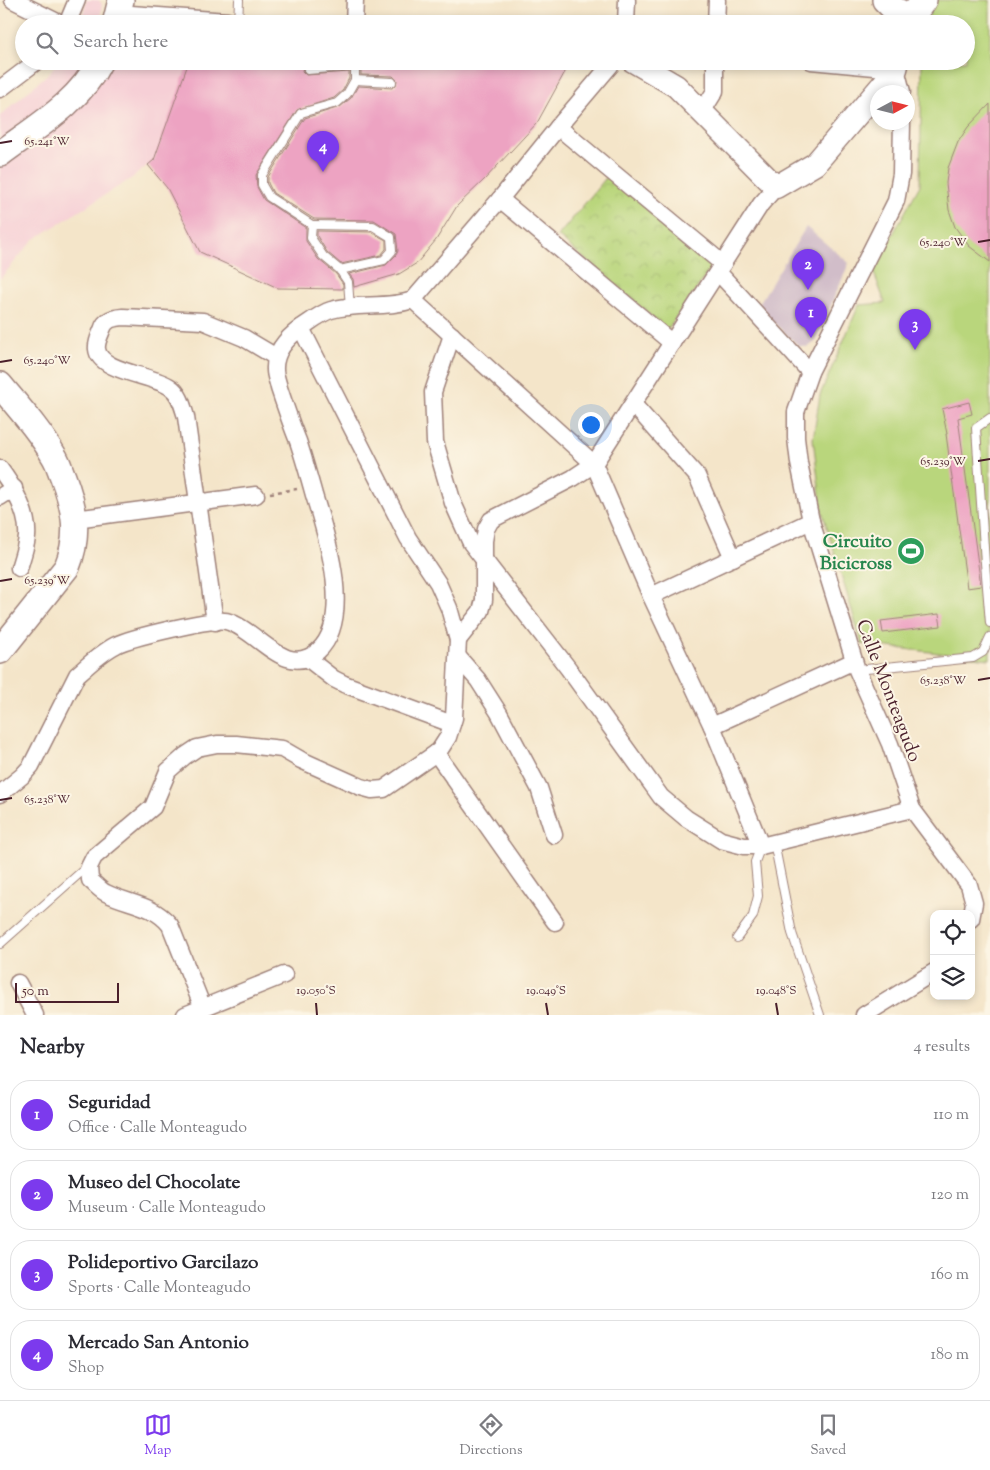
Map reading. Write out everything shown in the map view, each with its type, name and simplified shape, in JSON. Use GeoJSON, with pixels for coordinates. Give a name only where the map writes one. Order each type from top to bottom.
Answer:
{"type":"FeatureCollection","features":[{"type":"Feature","properties":{"kind":"main road"},"geometry":{"type":"LineString","coordinates":[[885,0],[896,10],[913,10]]}},
{"type":"Feature","properties":{"kind":"main road"},"geometry":{"type":"LineString","coordinates":[[0,154],[78,94],[94,70]]}},
{"type":"Feature","properties":{"kind":"main road"},"geometry":{"type":"LineString","coordinates":[[0,385],[55,457],[69,493],[75,519],[73,552],[67,567],[0,651]]}},
{"type":"Feature","properties":{"kind":"street"},"geometry":{"type":"LineString","coordinates":[[71,15],[77,0]]}},
{"type":"Feature","properties":{"kind":"street"},"geometry":{"type":"LineString","coordinates":[[354,15],[355,0]]}},
{"type":"Feature","properties":{"kind":"street"},"geometry":{"type":"LineString","coordinates":[[626,15],[627,0]]}},
{"type":"Feature","properties":{"kind":"street"},"geometry":{"type":"LineString","coordinates":[[716,15],[717,0]]}},
{"type":"Feature","properties":{"kind":"street"},"geometry":{"type":"LineString","coordinates":[[15,1],[43,15]]}},
{"type":"Feature","properties":{"kind":"street"},"geometry":{"type":"LineString","coordinates":[[117,10],[156,15]]}},
{"type":"Feature","properties":{"kind":"street"},"geometry":{"type":"LineString","coordinates":[[0,89],[25,70]]}},
{"type":"Feature","properties":{"kind":"street"},"geometry":{"type":"LineString","coordinates":[[0,794],[31,766],[77,675],[116,645],[132,639],[224,621],[241,627],[284,658],[294,661],[307,658],[318,650],[328,635],[335,611],[335,575],[330,547],[312,487],[274,372],[276,357],[288,339],[301,328],[330,310],[400,304],[413,300],[500,199],[606,70]]}},
{"type":"Feature","properties":{"kind":"street"},"geometry":{"type":"LineString","coordinates":[[648,70],[676,86],[776,188]]}},
{"type":"Feature","properties":{"kind":"street"},"geometry":{"type":"LineString","coordinates":[[702,112],[715,91],[716,70]]}},
{"type":"Feature","properties":{"kind":"street"},"geometry":{"type":"LineString","coordinates":[[458,640],[481,611],[484,600],[484,540],[486,529],[491,520],[573,478],[594,464],[761,204],[776,188],[815,164],[893,70]]}},
{"type":"Feature","properties":{"kind":"street"},"geometry":{"type":"LineString","coordinates":[[898,70],[901,85]]}},
{"type":"Feature","properties":{"kind":"street"},"geometry":{"type":"LineString","coordinates":[[558,127],[720,268],[810,372]]}},
{"type":"Feature","properties":{"kind":"street","name":"Calle Monteagudo"},"geometry":{"type":"LineString","coordinates":[[902,130],[901,174],[896,201],[810,372],[796,412],[798,463],[811,521],[856,665],[890,744],[912,809],[969,886],[974,903],[973,910]]}},
{"type":"Feature","properties":{"kind":"street"},"geometry":{"type":"LineString","coordinates":[[500,199],[672,343]]}},
{"type":"Feature","properties":{"kind":"street"},"geometry":{"type":"LineString","coordinates":[[413,300],[594,464],[651,596],[768,844]]}},
{"type":"Feature","properties":{"kind":"street"},"geometry":{"type":"LineString","coordinates":[[214,622],[186,417],[178,395],[170,386],[109,365],[100,358],[97,348],[103,325],[111,318],[203,321],[222,327],[276,357]]}},
{"type":"Feature","properties":{"kind":"street"},"geometry":{"type":"LineString","coordinates":[[202,1008],[170,925],[165,918],[151,909],[105,892],[90,880],[89,867],[94,857],[153,807],[168,771],[197,748],[217,744],[236,744],[282,749],[301,760],[372,790],[384,788],[436,753],[448,738],[452,724],[458,640],[449,608],[438,583],[408,538],[301,328]]}},
{"type":"Feature","properties":{"kind":"street"},"geometry":{"type":"LineString","coordinates":[[452,335],[433,392],[436,442],[453,503],[471,543],[572,674],[661,797],[686,818],[721,840],[744,846],[768,844],[912,809]]}},
{"type":"Feature","properties":{"kind":"street"},"geometry":{"type":"LineString","coordinates":[[633,404],[697,476],[733,558]]}},
{"type":"Feature","properties":{"kind":"street"},"geometry":{"type":"LineString","coordinates":[[0,469],[14,488],[24,510],[27,537],[20,568]]}},
{"type":"Feature","properties":{"kind":"street"},"geometry":{"type":"LineString","coordinates":[[0,497],[14,488]]}},
{"type":"Feature","properties":{"kind":"street"},"geometry":{"type":"LineString","coordinates":[[75,519],[256,495]]}},
{"type":"Feature","properties":{"kind":"street"},"geometry":{"type":"LineString","coordinates":[[651,596],[811,521]]}},
{"type":"Feature","properties":{"kind":"street"},"geometry":{"type":"LineString","coordinates":[[458,657],[478,680],[499,713],[539,788],[554,835]]}},
{"type":"Feature","properties":{"kind":"street"},"geometry":{"type":"LineString","coordinates":[[307,658],[334,679],[344,684],[452,724]]}},
{"type":"Feature","properties":{"kind":"street"},"geometry":{"type":"LineString","coordinates":[[712,726],[856,665]]}},
{"type":"Feature","properties":{"kind":"street"},"geometry":{"type":"LineString","coordinates":[[436,753],[554,922]]}},
{"type":"Feature","properties":{"kind":"street"},"geometry":{"type":"LineString","coordinates":[[864,1015],[930,974]]}},
{"type":"Feature","properties":{"kind":"street"},"geometry":{"type":"LineString","coordinates":[[185,1015],[284,975]]}},
{"type":"Feature","properties":{"kind":"street"},"geometry":{"type":"LineString","coordinates":[[18,983],[35,1015]]}},
{"type":"Feature","properties":{"kind":"lane"},"geometry":{"type":"LineString","coordinates":[[238,15],[239,0]]}},
{"type":"Feature","properties":{"kind":"lane"},"geometry":{"type":"LineString","coordinates":[[340,270],[384,260],[392,251],[391,237],[373,226],[312,225],[269,197],[262,185],[262,175],[301,113],[337,103],[347,94],[355,80],[355,70]]}},
{"type":"Feature","properties":{"kind":"lane"},"geometry":{"type":"LineString","coordinates":[[355,80],[392,82]]}},
{"type":"Feature","properties":{"kind":"lane"},"geometry":{"type":"LineString","coordinates":[[312,225],[311,238],[323,256],[340,270],[348,282],[350,307]]}},
{"type":"Feature","properties":{"kind":"lane"},"geometry":{"type":"LineString","coordinates":[[990,418],[976,428],[984,563],[990,623]]}},
{"type":"Feature","properties":{"kind":"lane"},"geometry":{"type":"LineString","coordinates":[[856,665],[973,658],[983,652],[990,637]]}},
{"type":"Feature","properties":{"kind":"lane"},"geometry":{"type":"LineString","coordinates":[[737,938],[753,916],[758,896],[756,862],[768,844]]}},
{"type":"Feature","properties":{"kind":"lane"},"geometry":{"type":"LineString","coordinates":[[768,844],[792,933],[820,1015]]}},
{"type":"Feature","properties":{"kind":"lane"},"geometry":{"type":"LineString","coordinates":[[0,944],[91,864]]}},
{"type":"Feature","properties":{"kind":"path"},"geometry":{"type":"LineString","coordinates":[[256,495],[312,487]]}},
{"type":"Feature","properties":{"kind":"shaded area"},"geometry":{"type":"Polygon","coordinates":[[[86,0],[99,0],[102,4],[101,15],[83,15],[86,0]]]}},
{"type":"Feature","properties":{"kind":"shaded area"},"geometry":{"type":"Polygon","coordinates":[[[51,70],[186,70],[154,160],[132,178],[33,240],[0,279],[0,116],[51,70]]]}},
{"type":"Feature","properties":{"kind":"shaded area"},"geometry":{"type":"Polygon","coordinates":[[[806,227],[849,263],[815,342],[807,347],[799,346],[757,307],[806,227]]]}},
{"type":"Feature","properties":{"kind":"green space"},"geometry":{"type":"Polygon","coordinates":[[[934,0],[990,0],[990,659],[862,644],[822,511],[813,439],[820,395],[859,305],[885,303],[873,270],[920,185],[922,70],[975,70],[975,15],[929,15],[934,0]]]}},
{"type":"Feature","properties":{"kind":"green space"},"geometry":{"type":"Polygon","coordinates":[[[610,173],[718,259],[667,330],[558,236],[610,173]]]}},
{"type":"Feature","properties":{"kind":"building"},"geometry":{"type":"Polygon","coordinates":[[[186,70],[302,70],[306,75],[349,72],[349,78],[343,90],[334,98],[297,110],[256,175],[257,187],[264,200],[306,228],[306,241],[318,259],[336,274],[343,284],[343,289],[278,288],[200,252],[167,188],[148,165],[154,160],[186,70]]]}},
{"type":"Feature","properties":{"kind":"building"},"geometry":{"type":"Polygon","coordinates":[[[361,70],[566,70],[537,123],[457,206],[436,240],[417,263],[399,274],[354,287],[353,279],[349,274],[386,265],[396,255],[398,251],[396,234],[374,220],[314,219],[273,193],[268,183],[268,177],[305,118],[340,107],[351,98],[358,86],[392,88],[396,85],[397,80],[393,76],[361,75],[361,70]]]}},
{"type":"Feature","properties":{"kind":"building"},"geometry":{"type":"Polygon","coordinates":[[[990,104],[990,262],[969,246],[955,227],[949,210],[946,183],[948,168],[958,142],[968,127],[990,104]]]}},
{"type":"Feature","properties":{"kind":"building"},"geometry":{"type":"Polygon","coordinates":[[[317,231],[371,232],[386,240],[386,249],[381,255],[341,264],[327,252],[317,236],[317,231]]]}},
{"type":"Feature","properties":{"kind":"building"},"geometry":{"type":"Polygon","coordinates":[[[969,402],[972,414],[958,418],[981,586],[967,588],[942,409],[969,402]]]}},
{"type":"Feature","properties":{"kind":"building"},"geometry":{"type":"Polygon","coordinates":[[[939,614],[941,626],[883,633],[881,621],[939,614]]]}},
{"type":"Feature","properties":{"kind":"place","name":"Mercado San Antonio"},"geometry":{"type":"Point","coordinates":[323,172]}},
{"type":"Feature","properties":{"kind":"place","name":"Museo del Chocolate"},"geometry":{"type":"Point","coordinates":[808,290]}},
{"type":"Feature","properties":{"kind":"place","name":"Seguridad"},"geometry":{"type":"Point","coordinates":[811,338]}},
{"type":"Feature","properties":{"kind":"place","name":"Polideportivo Garcilazo"},"geometry":{"type":"Point","coordinates":[915,350]}},
{"type":"Feature","properties":{"kind":"place","name":"Circuito Bicicross"},"geometry":{"type":"Point","coordinates":[911,551]}}]}
